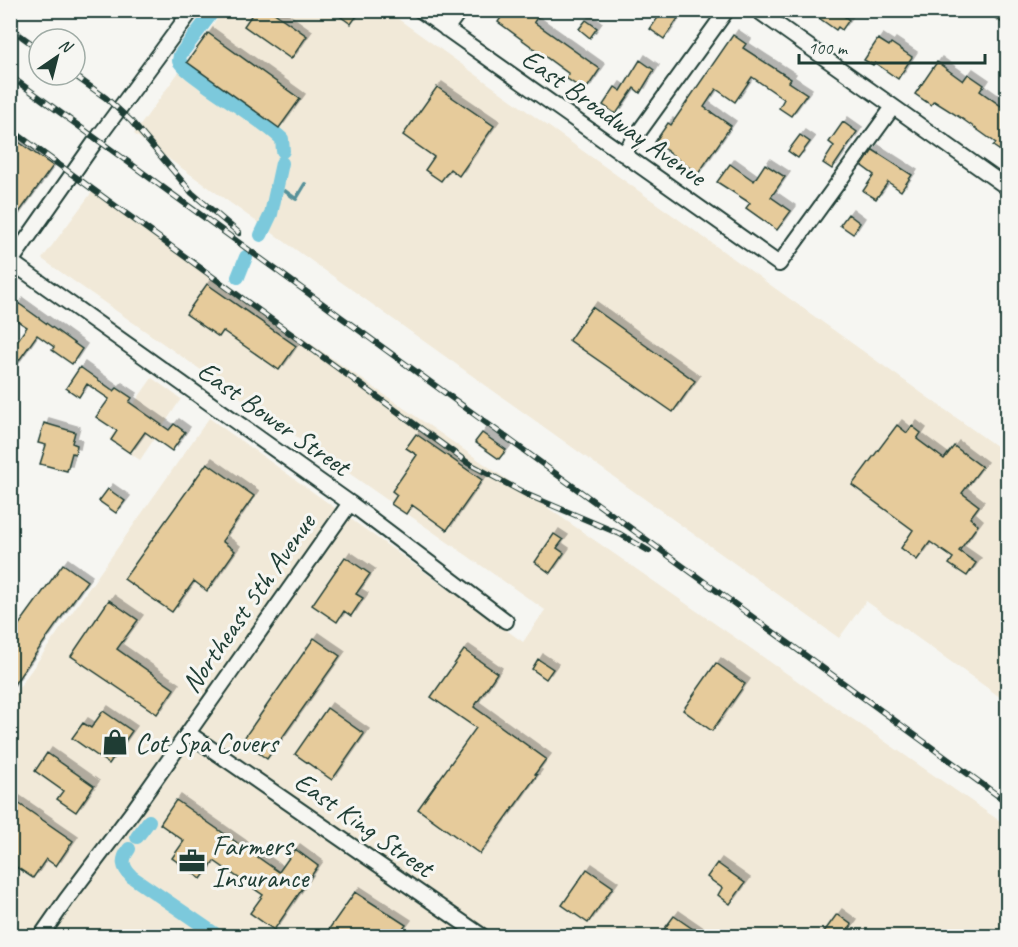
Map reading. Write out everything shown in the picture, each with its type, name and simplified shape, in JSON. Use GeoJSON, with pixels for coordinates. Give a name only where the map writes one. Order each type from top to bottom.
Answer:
{"type":"FeatureCollection","features":[{"type":"Feature","properties":{"kind":"street"},"geometry":{"type":"LineString","coordinates":[[11,262],[97,139],[192,10]]}},
{"type":"Feature","properties":{"kind":"street","name":"East Broadway Avenue"},"geometry":{"type":"LineString","coordinates":[[420,10],[779,264],[892,106]]}},
{"type":"Feature","properties":{"kind":"street"},"geometry":{"type":"LineString","coordinates":[[446,29],[460,10]]}},
{"type":"Feature","properties":{"kind":"street"},"geometry":{"type":"LineString","coordinates":[[623,154],[727,10]]}},
{"type":"Feature","properties":{"kind":"street"},"geometry":{"type":"LineString","coordinates":[[757,10],[1008,188]]}},
{"type":"Feature","properties":{"kind":"street","name":"East Bower Street"},"geometry":{"type":"LineString","coordinates":[[11,262],[350,503],[506,621]]}},
{"type":"Feature","properties":{"kind":"street","name":"Northeast 5th Avenue"},"geometry":{"type":"LineString","coordinates":[[41,936],[134,810],[350,503]]}},
{"type":"Feature","properties":{"kind":"street","name":"East King Street"},"geometry":{"type":"LineString","coordinates":[[188,733],[482,936]]}},
{"type":"Feature","properties":{"kind":"shaded area"},"geometry":{"type":"Polygon","coordinates":[[[223,11],[387,11],[1007,454],[1007,702],[866,601],[839,638],[134,134],[223,11]]]}},
{"type":"Feature","properties":{"kind":"shaded area"},"geometry":{"type":"Polygon","coordinates":[[[92,192],[1007,826],[1007,936],[11,936],[11,699],[209,418],[523,642],[545,610],[42,259],[92,192]]]}},
{"type":"Feature","properties":{"kind":"shaded area"},"geometry":{"type":"Polygon","coordinates":[[[152,378],[181,399],[140,460],[109,439],[152,378]]]}},
{"type":"Feature","properties":{"kind":"building"},"geometry":{"type":"Polygon","coordinates":[[[255,10],[270,10],[307,36],[291,59],[244,26],[255,10]]]}},
{"type":"Feature","properties":{"kind":"building"},"geometry":{"type":"Polygon","coordinates":[[[331,10],[361,10],[351,24],[331,10]]]}},
{"type":"Feature","properties":{"kind":"building"},"geometry":{"type":"Polygon","coordinates":[[[506,10],[542,10],[534,22],[600,69],[585,91],[566,78],[569,74],[498,22],[506,10]]]}},
{"type":"Feature","properties":{"kind":"building"},"geometry":{"type":"Polygon","coordinates":[[[663,10],[676,10],[681,14],[664,39],[650,29],[663,10]]]}},
{"type":"Feature","properties":{"kind":"building"},"geometry":{"type":"Polygon","coordinates":[[[824,10],[836,10],[849,20],[842,30],[838,27],[836,30],[819,18],[824,10]]]}},
{"type":"Feature","properties":{"kind":"building"},"geometry":{"type":"Polygon","coordinates":[[[984,10],[1004,10],[1008,13],[1008,27],[984,10]]]}},
{"type":"Feature","properties":{"kind":"building"},"geometry":{"type":"Polygon","coordinates":[[[586,20],[597,28],[590,38],[579,29],[586,20]]]}},
{"type":"Feature","properties":{"kind":"building"},"geometry":{"type":"Polygon","coordinates":[[[208,33],[300,99],[279,128],[187,62],[208,33]]]}},
{"type":"Feature","properties":{"kind":"building"},"geometry":{"type":"Polygon","coordinates":[[[733,35],[746,44],[743,48],[791,79],[789,82],[807,94],[791,116],[779,108],[784,99],[752,77],[735,102],[716,89],[704,107],[731,126],[698,174],[655,142],[668,123],[671,125],[733,35]]]}},
{"type":"Feature","properties":{"kind":"building"},"geometry":{"type":"Polygon","coordinates":[[[878,39],[889,46],[891,43],[912,57],[898,79],[875,63],[873,65],[864,60],[878,39]]]}},
{"type":"Feature","properties":{"kind":"building"},"geometry":{"type":"Polygon","coordinates":[[[640,60],[654,70],[640,93],[634,88],[616,114],[603,105],[615,87],[621,91],[640,60]]]}},
{"type":"Feature","properties":{"kind":"building"},"geometry":{"type":"Polygon","coordinates":[[[937,62],[963,81],[968,74],[984,85],[980,91],[1008,111],[1008,156],[993,146],[996,143],[961,118],[934,101],[931,105],[915,94],[937,62]]]}},
{"type":"Feature","properties":{"kind":"building"},"geometry":{"type":"Polygon","coordinates":[[[437,87],[494,126],[459,176],[450,169],[441,181],[425,170],[434,157],[403,135],[437,87]]]}},
{"type":"Feature","properties":{"kind":"building"},"geometry":{"type":"Polygon","coordinates":[[[843,122],[857,132],[832,169],[823,163],[834,146],[829,142],[843,122]]]}},
{"type":"Feature","properties":{"kind":"building"},"geometry":{"type":"Polygon","coordinates":[[[800,135],[810,142],[798,158],[788,151],[800,135]]]}},
{"type":"Feature","properties":{"kind":"building"},"geometry":{"type":"Polygon","coordinates":[[[10,136],[53,166],[10,225],[10,136]]]}},
{"type":"Feature","properties":{"kind":"building"},"geometry":{"type":"Polygon","coordinates":[[[873,150],[912,175],[901,191],[888,182],[876,199],[863,191],[874,175],[862,166],[873,150]]]}},
{"type":"Feature","properties":{"kind":"building"},"geometry":{"type":"Polygon","coordinates":[[[730,164],[754,181],[765,164],[785,177],[771,197],[791,211],[777,230],[746,208],[750,203],[717,182],[730,164]]]}},
{"type":"Feature","properties":{"kind":"building"},"geometry":{"type":"Polygon","coordinates":[[[848,214],[860,223],[853,234],[840,225],[848,214]]]}},
{"type":"Feature","properties":{"kind":"building"},"geometry":{"type":"Polygon","coordinates":[[[207,284],[296,346],[279,370],[223,331],[219,337],[186,314],[207,284]]]}},
{"type":"Feature","properties":{"kind":"building"},"geometry":{"type":"Polygon","coordinates":[[[18,303],[82,349],[72,364],[52,350],[54,347],[37,335],[10,373],[10,351],[27,327],[10,316],[18,303]]]}},
{"type":"Feature","properties":{"kind":"building"},"geometry":{"type":"Polygon","coordinates":[[[592,307],[695,381],[673,412],[569,340],[592,307]]]}},
{"type":"Feature","properties":{"kind":"building"},"geometry":{"type":"Polygon","coordinates":[[[80,367],[114,391],[117,388],[132,398],[129,402],[169,430],[174,424],[185,432],[172,451],[145,432],[130,453],[111,440],[117,431],[96,417],[109,399],[87,384],[79,397],[66,388],[80,367]]]}},
{"type":"Feature","properties":{"kind":"building"},"geometry":{"type":"Polygon","coordinates":[[[44,423],[75,432],[72,443],[77,445],[67,471],[40,464],[46,445],[38,443],[44,423]]]}},
{"type":"Feature","properties":{"kind":"building"},"geometry":{"type":"Polygon","coordinates":[[[897,425],[907,433],[912,426],[921,433],[917,439],[944,459],[954,446],[982,467],[962,493],[979,506],[970,518],[978,525],[959,551],[976,563],[967,576],[949,564],[953,558],[930,542],[917,560],[901,548],[913,530],[852,485],[897,425]]]}},
{"type":"Feature","properties":{"kind":"building"},"geometry":{"type":"Polygon","coordinates":[[[482,433],[506,450],[499,459],[475,442],[482,433]]]}},
{"type":"Feature","properties":{"kind":"building"},"geometry":{"type":"Polygon","coordinates":[[[416,434],[482,480],[447,530],[412,505],[406,514],[391,504],[397,495],[392,491],[417,455],[406,448],[416,434]]]}},
{"type":"Feature","properties":{"kind":"building"},"geometry":{"type":"Polygon","coordinates":[[[207,463],[254,496],[222,541],[235,551],[207,591],[194,581],[172,612],[124,579],[207,463]]]}},
{"type":"Feature","properties":{"kind":"building"},"geometry":{"type":"Polygon","coordinates":[[[108,489],[125,501],[116,513],[99,501],[108,489]]]}},
{"type":"Feature","properties":{"kind":"building"},"geometry":{"type":"Polygon","coordinates":[[[554,534],[563,540],[557,548],[564,553],[550,573],[535,562],[554,534]]]}},
{"type":"Feature","properties":{"kind":"building"},"geometry":{"type":"Polygon","coordinates":[[[345,557],[370,574],[356,594],[363,598],[351,616],[344,611],[337,622],[312,605],[345,557]]]}},
{"type":"Feature","properties":{"kind":"building"},"geometry":{"type":"Polygon","coordinates":[[[63,564],[87,581],[10,690],[10,637],[63,564]]]}},
{"type":"Feature","properties":{"kind":"building"},"geometry":{"type":"Polygon","coordinates":[[[109,600],[138,620],[117,649],[174,689],[157,714],[71,656],[109,600]]]}},
{"type":"Feature","properties":{"kind":"building"},"geometry":{"type":"Polygon","coordinates":[[[314,638],[340,656],[267,759],[242,741],[314,638]]]}},
{"type":"Feature","properties":{"kind":"building"},"geometry":{"type":"Polygon","coordinates":[[[464,650],[497,673],[474,707],[546,759],[480,854],[418,809],[476,728],[431,697],[464,650]]]}},
{"type":"Feature","properties":{"kind":"building"},"geometry":{"type":"Polygon","coordinates":[[[538,659],[553,669],[546,679],[532,669],[538,659]]]}},
{"type":"Feature","properties":{"kind":"building"},"geometry":{"type":"Polygon","coordinates":[[[716,663],[745,684],[712,731],[683,710],[716,663]]]}},
{"type":"Feature","properties":{"kind":"building"},"geometry":{"type":"Polygon","coordinates":[[[327,708],[364,734],[332,780],[295,754],[327,708]]]}},
{"type":"Feature","properties":{"kind":"building"},"geometry":{"type":"Polygon","coordinates":[[[103,711],[132,731],[109,764],[72,738],[83,723],[91,728],[103,711]]]}},
{"type":"Feature","properties":{"kind":"building"},"geometry":{"type":"Polygon","coordinates":[[[47,753],[94,786],[76,812],[57,799],[63,791],[35,771],[47,753]]]}},
{"type":"Feature","properties":{"kind":"building"},"geometry":{"type":"Polygon","coordinates":[[[176,800],[279,872],[295,849],[318,866],[274,930],[250,913],[263,895],[214,861],[201,879],[172,858],[184,841],[160,824],[176,800]]]}},
{"type":"Feature","properties":{"kind":"building"},"geometry":{"type":"Polygon","coordinates":[[[15,801],[73,841],[56,866],[46,859],[33,878],[10,863],[10,807],[15,801]]]}},
{"type":"Feature","properties":{"kind":"building"},"geometry":{"type":"Polygon","coordinates":[[[717,863],[745,883],[730,904],[718,895],[722,888],[707,877],[717,863]]]}},
{"type":"Feature","properties":{"kind":"building"},"geometry":{"type":"Polygon","coordinates":[[[587,869],[613,887],[588,923],[562,905],[587,869]]]}},
{"type":"Feature","properties":{"kind":"building"},"geometry":{"type":"Polygon","coordinates":[[[355,892],[406,925],[398,936],[324,936],[355,892]]]}},
{"type":"Feature","properties":{"kind":"building"},"geometry":{"type":"Polygon","coordinates":[[[837,914],[852,925],[844,936],[821,936],[837,914]]]}},
{"type":"Feature","properties":{"kind":"building"},"geometry":{"type":"Polygon","coordinates":[[[674,916],[703,936],[659,936],[674,916]]]}},
{"type":"Feature","properties":{"kind":"waterway"},"geometry":{"type":"LineString","coordinates":[[214,10],[180,55],[179,61],[214,90],[273,131],[282,139],[283,151]]}},
{"type":"Feature","properties":{"kind":"waterway"},"geometry":{"type":"LineString","coordinates":[[261,235],[271,214],[282,163]]}},
{"type":"Feature","properties":{"kind":"waterway"},"geometry":{"type":"LineString","coordinates":[[285,191],[296,199],[305,184]]}},
{"type":"Feature","properties":{"kind":"waterway"},"geometry":{"type":"LineString","coordinates":[[238,277],[246,257]]}},
{"type":"Feature","properties":{"kind":"waterway"},"geometry":{"type":"LineString","coordinates":[[137,837],[149,821]]}},
{"type":"Feature","properties":{"kind":"waterway"},"geometry":{"type":"LineString","coordinates":[[129,849],[124,863],[132,877],[218,936]]}},
{"type":"Feature","properties":{"kind":"railway"},"geometry":{"type":"LineString","coordinates":[[10,28],[27,40]]}},
{"type":"Feature","properties":{"kind":"railway"},"geometry":{"type":"LineString","coordinates":[[10,76],[1008,803]]}},
{"type":"Feature","properties":{"kind":"railway"},"geometry":{"type":"LineString","coordinates":[[87,84],[131,121],[192,193],[239,233]]}},
{"type":"Feature","properties":{"kind":"railway"},"geometry":{"type":"LineString","coordinates":[[10,129],[468,463],[528,495],[620,534],[649,551]]}},
{"type":"Feature","properties":{"kind":"place","name":"Cot Spa Covers"},"geometry":{"type":"Point","coordinates":[115,742]}},
{"type":"Feature","properties":{"kind":"place","name":"Farmers Insurance"},"geometry":{"type":"Point","coordinates":[192,861]}}]}
